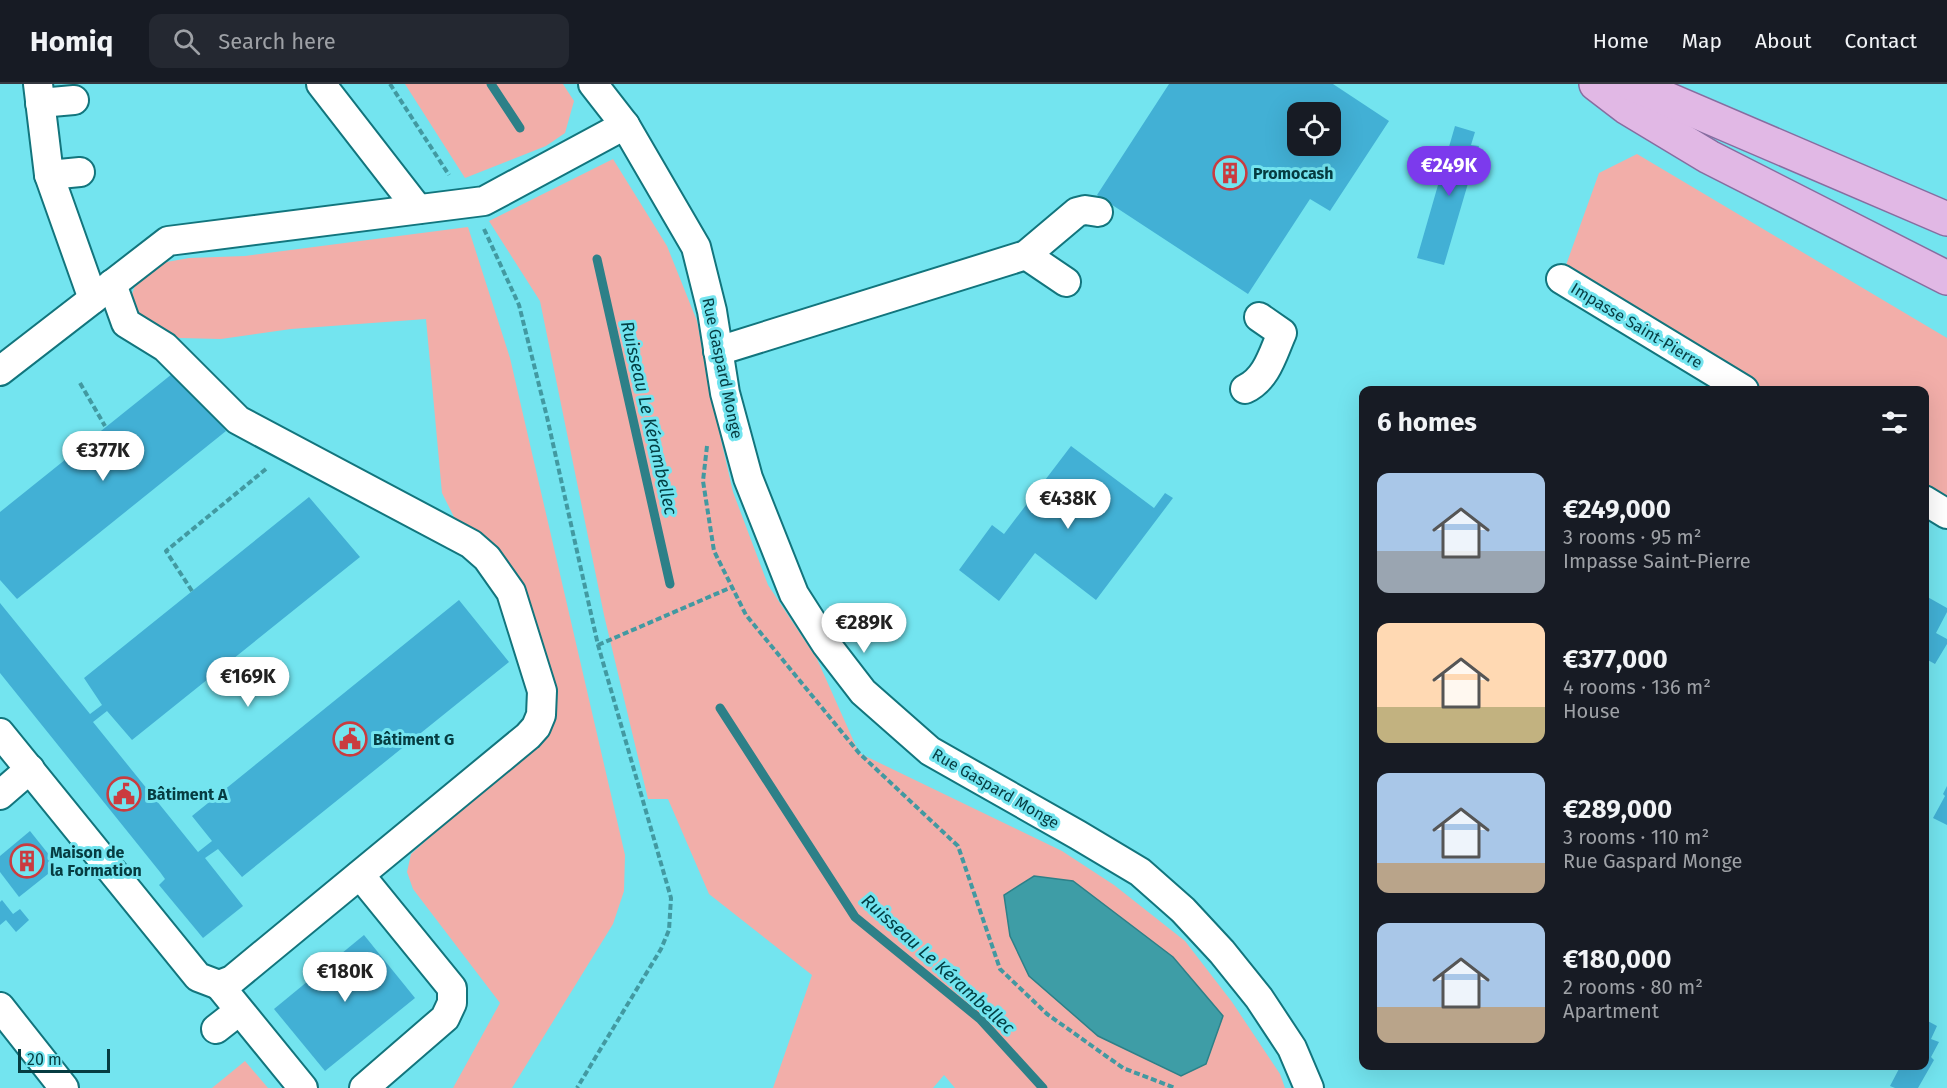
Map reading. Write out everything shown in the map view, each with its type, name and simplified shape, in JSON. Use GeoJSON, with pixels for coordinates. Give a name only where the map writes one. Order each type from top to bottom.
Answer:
{"type":"FeatureCollection","features":[{"type":"Feature","properties":{"kind":"main road"},"geometry":{"type":"LineString","coordinates":[[1596,84],[1626,107],[1709,157],[1947,278]]}},
{"type":"Feature","properties":{"kind":"main road"},"geometry":{"type":"LineString","coordinates":[[1632,84],[1947,219]]}},
{"type":"Feature","properties":{"kind":"street"},"geometry":{"type":"LineString","coordinates":[[321,84],[418,209]]}},
{"type":"Feature","properties":{"kind":"street","name":"Rue Gaspard Monge"},"geometry":{"type":"LineString","coordinates":[[593,84],[625,124],[696,247],[712,311],[725,393],[748,478],[794,594],[826,644],[863,692],[930,752],[1140,872],[1183,910],[1222,952],[1259,998],[1292,1048],[1309,1088]]}},
{"type":"Feature","properties":{"kind":"street"},"geometry":{"type":"LineString","coordinates":[[74,100],[39,94],[40,143],[49,175],[102,291],[126,323],[165,347],[238,420],[258,423],[290,449],[342,469],[409,504],[471,544],[487,558],[511,592],[542,691],[538,721],[528,736],[232,980],[219,985]]}},
{"type":"Feature","properties":{"kind":"street"},"geometry":{"type":"LineString","coordinates":[[0,371],[159,246],[172,239],[484,201],[625,124]]}},
{"type":"Feature","properties":{"kind":"street"},"geometry":{"type":"LineString","coordinates":[[49,175],[80,172]]}},
{"type":"Feature","properties":{"kind":"street"},"geometry":{"type":"LineString","coordinates":[[718,351],[1026,255],[1077,212],[1084,210],[1098,212]]}},
{"type":"Feature","properties":{"kind":"street"},"geometry":{"type":"LineString","coordinates":[[1026,255],[1066,282]]}},
{"type":"Feature","properties":{"kind":"street","name":"Impasse Saint-Pierre"},"geometry":{"type":"LineString","coordinates":[[1561,279],[1737,386]]}},
{"type":"Feature","properties":{"kind":"street"},"geometry":{"type":"LineString","coordinates":[[1245,389],[1254,385],[1262,377],[1282,333],[1259,317]]}},
{"type":"Feature","properties":{"kind":"street"},"geometry":{"type":"LineString","coordinates":[[1929,503],[1947,514]]}},
{"type":"Feature","properties":{"kind":"street"},"geometry":{"type":"LineString","coordinates":[[0,733],[30,769],[124,902],[176,965],[219,985],[303,1088]]}},
{"type":"Feature","properties":{"kind":"street"},"geometry":{"type":"LineString","coordinates":[[0,795],[30,769]]}},
{"type":"Feature","properties":{"kind":"street"},"geometry":{"type":"LineString","coordinates":[[360,875],[452,988],[452,1003],[445,1018],[364,1088]]}},
{"type":"Feature","properties":{"kind":"street"},"geometry":{"type":"LineString","coordinates":[[0,1007],[64,1088]]}},
{"type":"Feature","properties":{"kind":"street"},"geometry":{"type":"LineString","coordinates":[[216,1029],[239,1011]]}},
{"type":"Feature","properties":{"kind":"path"},"geometry":{"type":"LineString","coordinates":[[390,84],[480,222],[519,305],[547,417],[598,645],[671,898],[669,930],[661,949],[577,1088]]}},
{"type":"Feature","properties":{"kind":"path"},"geometry":{"type":"LineString","coordinates":[[80,383],[105,426]]}},
{"type":"Feature","properties":{"kind":"path"},"geometry":{"type":"LineString","coordinates":[[707,442],[703,481],[714,552],[746,615],[859,753],[958,846],[1000,969],[1047,1014],[1123,1068],[1175,1088]]}},
{"type":"Feature","properties":{"kind":"path"},"geometry":{"type":"LineString","coordinates":[[192,591],[166,551],[290,449]]}},
{"type":"Feature","properties":{"kind":"path"},"geometry":{"type":"LineString","coordinates":[[598,645],[732,587]]}},
{"type":"Feature","properties":{"kind":"shaded area"},"geometry":{"type":"Polygon","coordinates":[[[405,84],[563,84],[574,101],[565,133],[546,146],[465,178],[405,84]]]}},
{"type":"Feature","properties":{"kind":"shaded area"},"geometry":{"type":"Polygon","coordinates":[[[1637,154],[1947,338],[1947,513],[1929,502],[1929,386],[1737,386],[1561,279],[1599,173],[1637,154]]]}},
{"type":"Feature","properties":{"kind":"shaded area"},"geometry":{"type":"Polygon","coordinates":[[[613,159],[667,246],[697,321],[733,492],[768,585],[817,659],[859,753],[1062,851],[1114,885],[1185,941],[1232,1002],[1280,1074],[1285,1088],[955,1088],[944,1075],[933,1088],[773,1088],[812,975],[709,894],[668,799],[648,799],[604,615],[540,301],[489,221],[613,159]]]}},
{"type":"Feature","properties":{"kind":"shaded area"},"geometry":{"type":"Polygon","coordinates":[[[468,227],[510,358],[625,855],[624,891],[613,924],[512,1088],[453,1088],[500,1003],[413,889],[407,872],[411,854],[508,767],[544,663],[461,531],[442,493],[426,319],[291,329],[221,339],[179,338],[146,320],[137,312],[131,297],[139,274],[161,263],[189,258],[245,256],[468,227]]]}},
{"type":"Feature","properties":{"kind":"shaded area"},"geometry":{"type":"Polygon","coordinates":[[[245,1061],[268,1088],[212,1088],[245,1061]]]}},
{"type":"Feature","properties":{"kind":"water"},"geometry":{"type":"Polygon","coordinates":[[[1034,876],[1073,881],[1173,957],[1223,1016],[1206,1064],[1181,1076],[1098,1036],[1029,976],[1010,936],[1004,895],[1034,876]]]}},
{"type":"Feature","properties":{"kind":"building","name":"Promocash"},"geometry":{"type":"Polygon","coordinates":[[[1169,84],[1333,84],[1389,121],[1330,211],[1310,199],[1248,294],[1097,195],[1169,84]]]}},
{"type":"Feature","properties":{"kind":"building"},"geometry":{"type":"Polygon","coordinates":[[[1455,126],[1475,132],[1471,145],[1479,146],[1444,265],[1417,258],[1455,126]]]}},
{"type":"Feature","properties":{"kind":"building"},"geometry":{"type":"Polygon","coordinates":[[[177,370],[226,431],[17,599],[0,580],[0,512],[177,370]]]}},
{"type":"Feature","properties":{"kind":"building"},"geometry":{"type":"Polygon","coordinates":[[[1071,446],[1154,508],[1165,493],[1173,498],[1096,600],[1035,553],[999,601],[959,570],[992,525],[1004,534],[1071,446]]]}},
{"type":"Feature","properties":{"kind":"building"},"geometry":{"type":"Polygon","coordinates":[[[309,497],[360,557],[132,740],[107,711],[93,722],[198,852],[212,841],[192,816],[459,600],[509,662],[242,877],[218,849],[205,858],[243,906],[203,938],[159,885],[165,879],[160,872],[0,673],[0,603],[90,714],[102,705],[84,678],[309,497]]]}},
{"type":"Feature","properties":{"kind":"building"},"geometry":{"type":"Polygon","coordinates":[[[1929,598],[1947,608],[1936,633],[1947,639],[1947,644],[1935,664],[1929,661],[1929,598]]]}},
{"type":"Feature","properties":{"kind":"building"},"geometry":{"type":"Polygon","coordinates":[[[1947,786],[1947,825],[1933,818],[1945,796],[1943,794],[1947,786]]]}},
{"type":"Feature","properties":{"kind":"building","name":"Maison de la Formation"},"geometry":{"type":"Polygon","coordinates":[[[30,831],[58,866],[19,897],[0,872],[0,856],[30,831]]]}},
{"type":"Feature","properties":{"kind":"building"},"geometry":{"type":"Polygon","coordinates":[[[2,900],[13,914],[20,909],[29,920],[16,932],[6,920],[0,925],[0,902],[2,900]]]}},
{"type":"Feature","properties":{"kind":"building"},"geometry":{"type":"Polygon","coordinates":[[[364,935],[415,998],[325,1071],[274,1009],[364,935]]]}},
{"type":"Feature","properties":{"kind":"building"},"geometry":{"type":"Polygon","coordinates":[[[1929,1022],[1937,1026],[1931,1039],[1939,1042],[1931,1057],[1934,1060],[1929,1069],[1929,1022]]]}},
{"type":"Feature","properties":{"kind":"building"},"geometry":{"type":"Polygon","coordinates":[[[1898,1070],[1928,1070],[1918,1088],[1890,1086],[1898,1070]]]}},
{"type":"Feature","properties":{"kind":"waterway","name":"Ruisseau Le Kérambellec"},"geometry":{"type":"LineString","coordinates":[[491,84],[520,128]]}},
{"type":"Feature","properties":{"kind":"waterway","name":"Ruisseau Le Kérambellec"},"geometry":{"type":"LineString","coordinates":[[597,259],[670,584]]}},
{"type":"Feature","properties":{"kind":"waterway","name":"Ruisseau Le Kérambellec"},"geometry":{"type":"LineString","coordinates":[[720,708],[855,917],[980,1019],[1043,1088]]}},
{"type":"Feature","properties":{"kind":"place","name":"Promocash"},"geometry":{"type":"Point","coordinates":[1230,173]}},
{"type":"Feature","properties":{"kind":"place","name":"Bâtiment G"},"geometry":{"type":"Point","coordinates":[350,739]}},
{"type":"Feature","properties":{"kind":"place","name":"Bâtiment A"},"geometry":{"type":"Point","coordinates":[124,794]}},
{"type":"Feature","properties":{"kind":"place","name":"Maison de la Formation"},"geometry":{"type":"Point","coordinates":[27,861]}}]}
